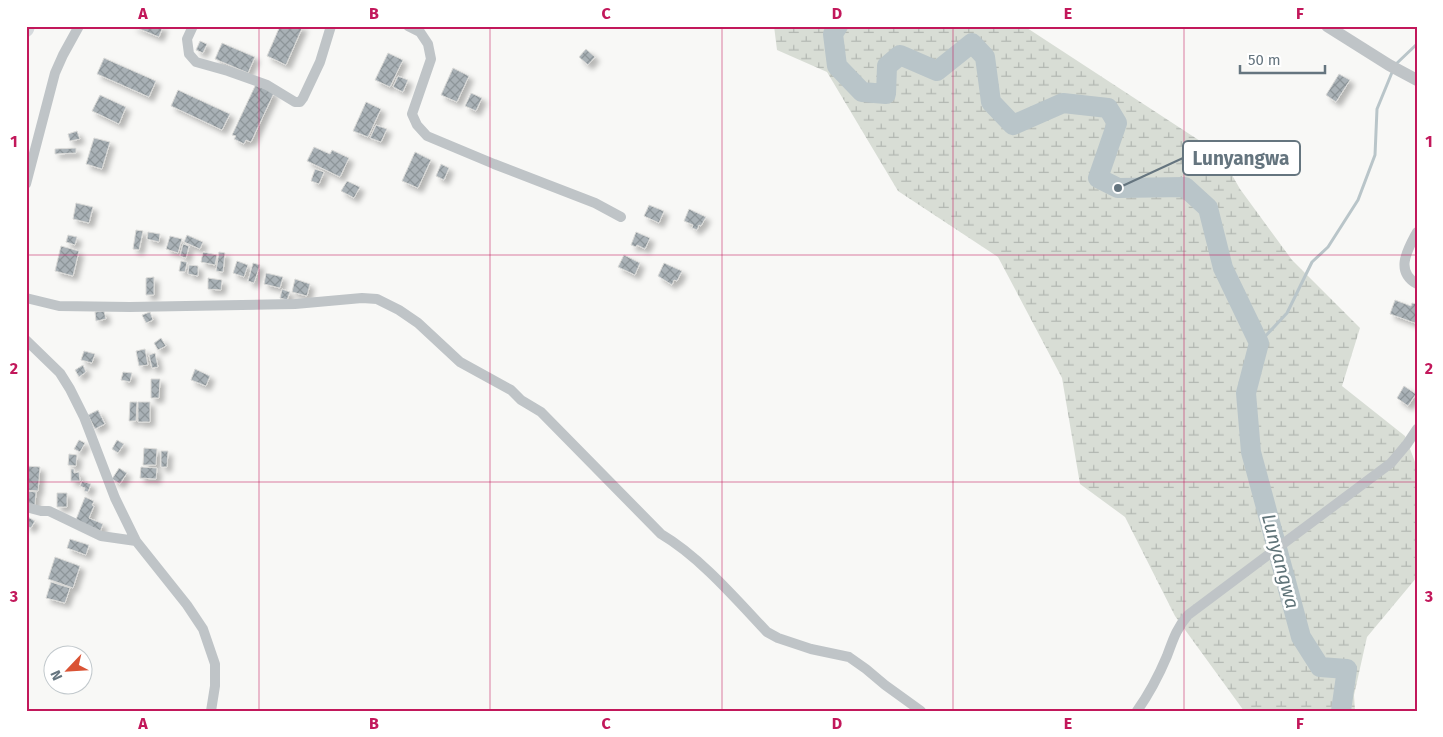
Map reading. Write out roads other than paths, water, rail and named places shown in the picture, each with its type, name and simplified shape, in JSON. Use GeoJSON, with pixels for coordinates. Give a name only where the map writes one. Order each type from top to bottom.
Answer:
{"type":"FeatureCollection","features":[{"type":"Feature","properties":{"kind":"street"},"geometry":{"type":"LineString","coordinates":[[26,184],[55,73],[62,55],[79,26]]}},
{"type":"Feature","properties":{"kind":"street"},"geometry":{"type":"LineString","coordinates":[[193,26],[187,39],[189,54],[196,62],[267,85],[295,102],[300,102],[320,62],[331,26]]}},
{"type":"Feature","properties":{"kind":"street"},"geometry":{"type":"LineString","coordinates":[[408,26],[420,32],[428,44],[431,59],[412,114],[417,125],[427,136],[595,203],[621,217]]}},
{"type":"Feature","properties":{"kind":"street"},"geometry":{"type":"LineString","coordinates":[[1327,26],[1389,65],[1417,80]]}},
{"type":"Feature","properties":{"kind":"street"},"geometry":{"type":"LineString","coordinates":[[1417,232],[1405,254],[1404,266],[1407,276],[1417,284]]}},
{"type":"Feature","properties":{"kind":"street"},"geometry":{"type":"LineString","coordinates":[[26,298],[59,306],[130,307],[295,304],[362,298],[377,299],[400,310],[418,323],[460,362],[511,390],[521,400],[541,412],[661,534],[678,544],[699,563],[767,632],[778,638],[811,649],[849,657],[921,711]]}},
{"type":"Feature","properties":{"kind":"street"},"geometry":{"type":"LineString","coordinates":[[26,340],[60,373],[70,389],[84,417],[115,498],[136,542],[187,605],[203,629],[215,664],[211,711]]}},
{"type":"Feature","properties":{"kind":"street"},"geometry":{"type":"LineString","coordinates":[[1137,711],[1156,679],[1180,624],[1188,614],[1391,463],[1417,429]]}},
{"type":"Feature","properties":{"kind":"street"},"geometry":{"type":"LineString","coordinates":[[26,507],[49,511],[105,537],[136,542]]}},
{"type":"Feature","properties":{"kind":"waterway","name":"Lunyangwa"},"geometry":{"type":"LineString","coordinates":[[838,26],[833,34],[837,66],[862,92],[886,94],[887,66],[900,55],[937,71],[972,43],[985,57],[991,102],[1013,125],[1063,103],[1108,108],[1117,123],[1098,178],[1118,188],[1185,187],[1208,208],[1223,268],[1259,343],[1246,393],[1251,452],[1301,637],[1320,667],[1347,669],[1341,711]]}},
{"type":"Feature","properties":{"kind":"waterway"},"geometry":{"type":"LineString","coordinates":[[1396,64],[1417,44]]}},
{"type":"Feature","properties":{"kind":"waterway"},"geometry":{"type":"LineString","coordinates":[[1259,343],[1287,313],[1312,262],[1328,247],[1358,200],[1375,155],[1377,109],[1393,70]]}},
{"type":"Feature","properties":{"kind":"place","name":"Lunyangwa"},"geometry":{"type":"Point","coordinates":[1118,188]}}]}
